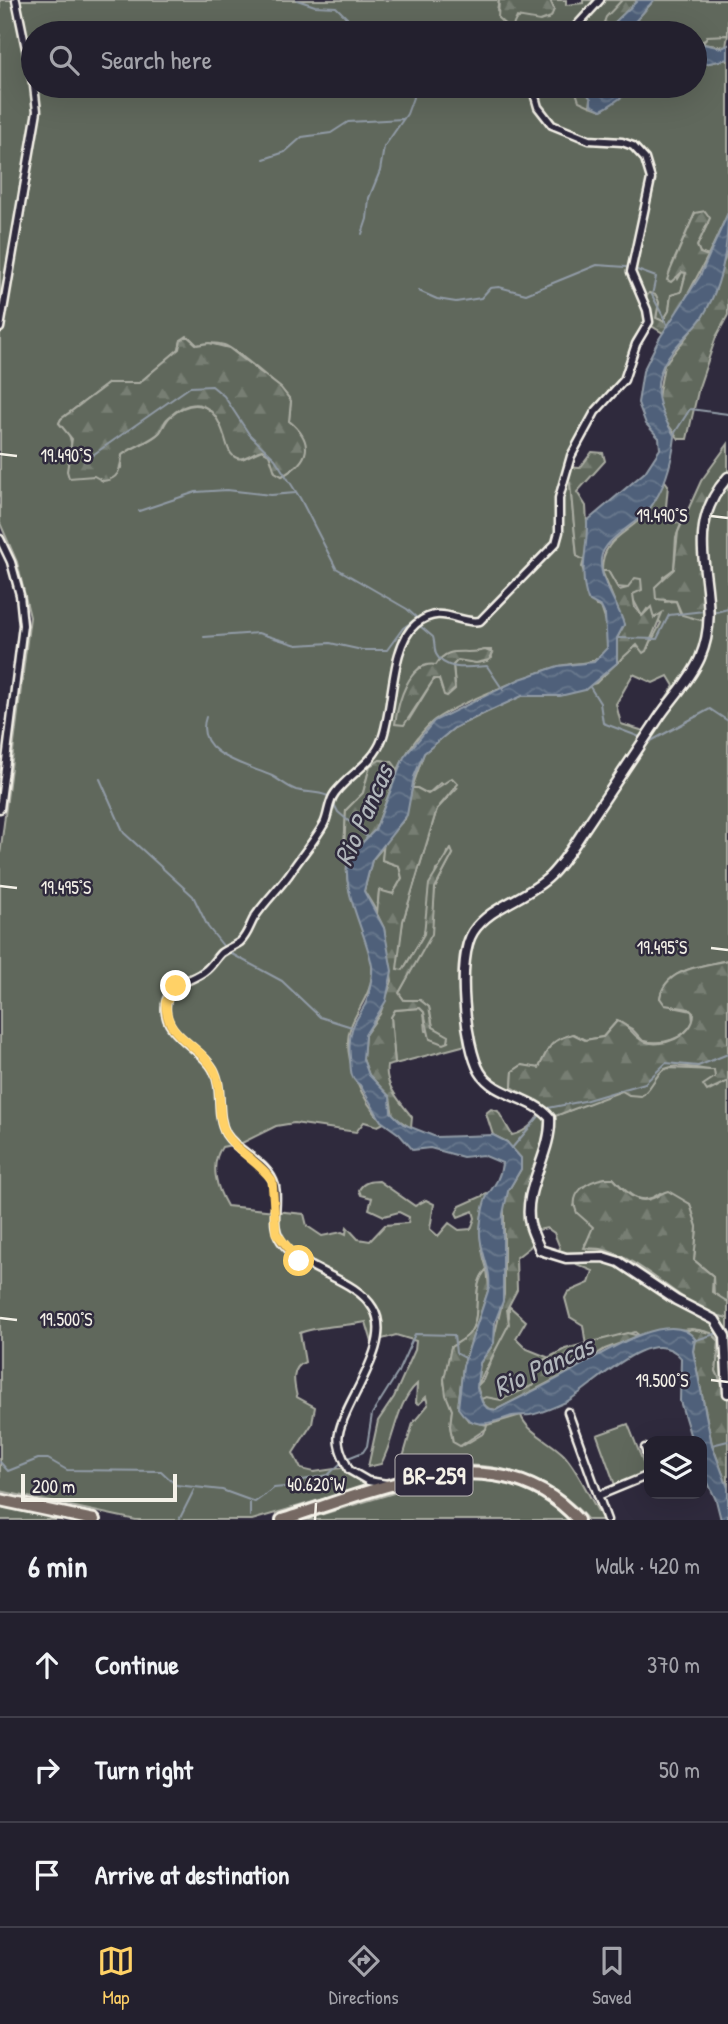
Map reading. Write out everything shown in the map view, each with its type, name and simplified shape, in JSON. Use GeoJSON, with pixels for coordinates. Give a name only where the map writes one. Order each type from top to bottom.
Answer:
{"type":"FeatureCollection","features":[{"type":"Feature","properties":{"kind":"highway","name":"BR-259"},"geometry":{"type":"LineString","coordinates":[[282,1520],[396,1485],[446,1473],[484,1472],[532,1487],[548,1495],[578,1520]]}},
{"type":"Feature","properties":{"kind":"highway"},"geometry":{"type":"LineString","coordinates":[[0,1500],[94,1520]]}},
{"type":"Feature","properties":{"kind":"street"},"geometry":{"type":"LineString","coordinates":[[16,0],[21,23]]}},
{"type":"Feature","properties":{"kind":"street"},"geometry":{"type":"LineString","coordinates":[[581,21],[600,0]]}},
{"type":"Feature","properties":{"kind":"street"},"geometry":{"type":"LineString","coordinates":[[0,328],[37,111],[36,98]]}},
{"type":"Feature","properties":{"kind":"street"},"geometry":{"type":"LineString","coordinates":[[396,1485],[354,1474],[339,1446],[342,1423],[372,1360],[377,1319],[373,1307],[347,1284],[305,1265],[279,1238],[275,1227],[275,1191],[272,1180],[228,1136],[224,1129],[215,1072],[206,1058],[176,1032],[166,1013],[166,1002],[181,982],[201,974],[223,951],[244,937],[255,917],[284,882],[323,826],[332,796],[376,752],[387,725],[398,662],[408,633],[421,621],[437,615],[452,614],[470,622],[480,621],[556,543],[559,532],[559,498],[570,456],[595,412],[624,380],[636,344],[649,322],[648,310],[631,272],[638,226],[651,185],[645,159],[627,143],[589,139],[552,125],[538,107],[535,98]]}},
{"type":"Feature","properties":{"kind":"street"},"geometry":{"type":"LineString","coordinates":[[728,477],[711,503],[701,530],[710,606],[700,657],[560,865],[529,894],[481,923],[472,932],[465,965],[468,1030],[481,1073],[491,1084],[536,1106],[550,1118],[549,1141],[529,1208],[530,1223],[540,1250],[566,1258],[603,1258],[619,1262],[676,1300],[715,1320],[725,1336],[728,1393]]}},
{"type":"Feature","properties":{"kind":"street"},"geometry":{"type":"LineString","coordinates":[[0,539],[11,562],[20,595],[23,625],[0,808]]}},
{"type":"Feature","properties":{"kind":"street"},"geometry":{"type":"LineString","coordinates":[[568,1412],[607,1520]]}},
{"type":"Feature","properties":{"kind":"street"},"geometry":{"type":"LineString","coordinates":[[598,1496],[644,1477]]}},
{"type":"Feature","properties":{"kind":"green space"},"geometry":{"type":"Polygon","coordinates":[[[0,0],[499,0],[497,10],[505,21],[21,21],[21,98],[581,98],[590,106],[601,110],[618,98],[707,98],[707,63],[728,59],[728,213],[708,256],[700,253],[697,246],[708,223],[695,213],[672,265],[678,279],[682,272],[686,273],[681,292],[671,295],[669,311],[663,321],[656,318],[659,302],[633,340],[622,377],[595,408],[562,475],[570,483],[577,556],[584,560],[582,567],[596,606],[601,607],[608,628],[608,648],[592,661],[560,666],[532,675],[441,716],[417,739],[398,770],[392,762],[380,760],[370,766],[363,793],[346,810],[344,852],[348,857],[348,885],[367,939],[372,966],[368,991],[348,1038],[351,1064],[361,1091],[384,1123],[378,1126],[364,1122],[356,1132],[294,1123],[276,1126],[242,1143],[222,1147],[215,1169],[220,1192],[227,1206],[304,1214],[307,1226],[322,1236],[342,1232],[346,1234],[347,1227],[358,1239],[370,1241],[385,1225],[408,1223],[409,1217],[399,1212],[384,1216],[369,1209],[372,1198],[361,1195],[359,1190],[368,1182],[379,1181],[415,1206],[426,1200],[434,1204],[430,1229],[438,1236],[449,1223],[459,1230],[471,1229],[475,1218],[473,1211],[458,1217],[456,1213],[460,1206],[489,1193],[482,1212],[480,1231],[487,1269],[477,1292],[476,1318],[469,1334],[451,1347],[444,1383],[452,1410],[450,1426],[453,1442],[464,1445],[484,1433],[487,1425],[521,1415],[528,1426],[570,1462],[603,1520],[588,1520],[572,1503],[553,1490],[512,1471],[466,1465],[421,1471],[412,1463],[402,1461],[413,1423],[428,1405],[426,1397],[419,1404],[416,1403],[417,1384],[404,1401],[381,1464],[368,1467],[378,1421],[394,1397],[415,1350],[416,1341],[396,1335],[372,1342],[366,1322],[300,1333],[305,1362],[295,1372],[297,1397],[315,1407],[312,1424],[293,1453],[301,1469],[314,1472],[348,1467],[371,1485],[252,1520],[136,1520],[0,1491],[0,855],[30,617],[17,562],[0,523],[0,0]],[[189,337],[181,340],[179,349],[139,383],[109,383],[61,419],[59,423],[69,434],[72,446],[90,476],[121,468],[122,455],[155,436],[171,416],[185,407],[196,405],[206,408],[222,424],[242,459],[262,450],[269,454],[282,476],[297,464],[302,457],[304,443],[297,428],[289,421],[291,401],[287,396],[230,348],[217,343],[197,345],[189,337]],[[491,650],[420,667],[406,687],[410,718],[434,679],[439,678],[442,689],[455,684],[453,665],[457,660],[484,662],[492,658],[491,650]]]}},
{"type":"Feature","properties":{"kind":"green space"},"geometry":{"type":"Polygon","coordinates":[[[499,0],[550,0],[554,9],[551,17],[540,21],[517,17],[515,21],[501,21],[498,18],[499,0]]]}},
{"type":"Feature","properties":{"kind":"green space"},"geometry":{"type":"Polygon","coordinates":[[[550,0],[566,0],[566,5],[583,3],[583,0],[622,0],[607,21],[514,21],[525,17],[548,19],[554,10],[550,0]]]}},
{"type":"Feature","properties":{"kind":"green space"},"geometry":{"type":"Polygon","coordinates":[[[622,0],[638,0],[616,21],[605,21],[622,0]]]}},
{"type":"Feature","properties":{"kind":"green space"},"geometry":{"type":"Polygon","coordinates":[[[654,0],[728,0],[728,35],[707,40],[707,21],[636,21],[654,0]]]}},
{"type":"Feature","properties":{"kind":"green space"},"geometry":{"type":"Polygon","coordinates":[[[728,35],[726,47],[707,45],[707,36],[728,35]]]}},
{"type":"Feature","properties":{"kind":"green space"},"geometry":{"type":"Polygon","coordinates":[[[578,98],[591,99],[590,106],[578,98]]]}},
{"type":"Feature","properties":{"kind":"green space"},"geometry":{"type":"Polygon","coordinates":[[[705,211],[710,218],[697,246],[700,253],[708,256],[678,313],[663,333],[650,325],[644,300],[649,293],[656,295],[659,302],[656,318],[663,321],[669,311],[671,295],[681,292],[686,273],[682,272],[671,282],[667,280],[670,271],[695,213],[705,211]]]}},
{"type":"Feature","properties":{"kind":"green space"},"geometry":{"type":"Polygon","coordinates":[[[728,250],[728,315],[716,337],[699,387],[687,439],[679,439],[663,418],[657,403],[664,365],[703,316],[728,250]]]}},
{"type":"Feature","properties":{"kind":"green space"},"geometry":{"type":"Polygon","coordinates":[[[187,336],[197,345],[209,343],[229,348],[281,388],[291,401],[289,421],[303,436],[306,444],[306,451],[299,464],[282,476],[275,472],[269,454],[262,450],[240,459],[234,456],[215,416],[209,409],[195,404],[177,410],[166,420],[160,432],[122,455],[120,469],[113,478],[103,481],[94,476],[69,478],[67,471],[72,439],[59,423],[61,419],[109,383],[139,383],[179,349],[181,340],[187,336]]]}},
{"type":"Feature","properties":{"kind":"green space"},"geometry":{"type":"Polygon","coordinates":[[[728,444],[728,473],[713,492],[699,524],[700,560],[708,591],[704,621],[682,615],[676,601],[656,599],[655,587],[674,569],[678,532],[701,481],[728,444]]]}},
{"type":"Feature","properties":{"kind":"green space"},"geometry":{"type":"Polygon","coordinates":[[[592,452],[603,453],[605,461],[577,492],[586,506],[588,541],[584,560],[577,556],[570,483],[562,476],[565,467],[580,468],[592,452]]]}},
{"type":"Feature","properties":{"kind":"green space"},"geometry":{"type":"Polygon","coordinates":[[[728,473],[728,960],[686,970],[669,980],[663,988],[660,998],[673,1007],[692,1011],[693,1022],[689,1028],[672,1040],[643,1041],[632,1029],[617,1021],[603,1037],[585,1040],[573,1034],[565,1036],[551,1046],[539,1068],[522,1065],[513,1071],[512,1087],[505,1091],[482,1074],[466,1045],[395,1064],[391,1017],[395,1010],[420,1008],[424,1012],[426,1031],[445,1034],[433,1027],[429,1007],[420,1000],[404,1000],[399,993],[431,934],[435,888],[453,854],[448,852],[444,865],[436,870],[424,934],[403,970],[399,971],[396,966],[403,921],[437,809],[457,788],[440,783],[428,794],[412,788],[424,753],[454,728],[521,696],[550,696],[596,683],[633,647],[648,648],[661,623],[647,609],[642,616],[627,588],[616,587],[608,571],[602,571],[603,560],[611,543],[648,511],[665,481],[668,485],[665,518],[681,524],[676,537],[674,569],[663,577],[665,602],[676,601],[680,613],[697,619],[702,568],[697,540],[699,524],[713,492],[728,473]],[[633,674],[616,704],[621,724],[644,731],[674,686],[668,676],[653,683],[633,674]]]}},
{"type":"Feature","properties":{"kind":"green space"},"geometry":{"type":"Polygon","coordinates":[[[602,571],[608,571],[619,590],[627,588],[635,578],[641,579],[642,590],[633,594],[635,608],[642,616],[651,607],[654,618],[662,613],[646,651],[643,653],[637,645],[617,663],[617,638],[624,625],[602,571]]]}},
{"type":"Feature","properties":{"kind":"green space"},"geometry":{"type":"Polygon","coordinates":[[[485,650],[493,653],[489,660],[476,663],[458,660],[453,665],[455,689],[447,696],[444,695],[439,679],[434,679],[404,725],[395,724],[406,685],[419,669],[436,665],[451,653],[485,650]]]}},
{"type":"Feature","properties":{"kind":"green space"},"geometry":{"type":"Polygon","coordinates":[[[380,760],[392,762],[398,770],[375,830],[348,857],[344,852],[346,810],[363,793],[370,766],[380,760]]]}},
{"type":"Feature","properties":{"kind":"green space"},"geometry":{"type":"Polygon","coordinates":[[[452,778],[458,784],[437,809],[403,921],[397,969],[403,970],[424,934],[429,884],[451,849],[453,854],[435,888],[432,934],[399,993],[404,1000],[420,1000],[429,1007],[433,1027],[449,1036],[448,1042],[443,1044],[430,1039],[424,1012],[420,1008],[395,1010],[391,1017],[395,1064],[387,1066],[388,1080],[412,1117],[411,1128],[393,1116],[390,1097],[369,1075],[363,1059],[365,1035],[380,1014],[392,981],[384,928],[377,914],[379,890],[393,894],[402,878],[399,866],[382,860],[384,841],[405,819],[412,788],[428,794],[452,778]]]}},
{"type":"Feature","properties":{"kind":"green space"},"geometry":{"type":"Polygon","coordinates":[[[384,846],[382,860],[399,866],[402,878],[393,894],[379,891],[377,912],[364,891],[372,860],[384,846]]]}},
{"type":"Feature","properties":{"kind":"green space"},"geometry":{"type":"Polygon","coordinates":[[[728,960],[728,1081],[707,1091],[703,1085],[715,1077],[714,1070],[670,1067],[659,1074],[641,1096],[622,1091],[547,1119],[545,1150],[531,1194],[533,1239],[530,1247],[516,1258],[517,1290],[507,1309],[509,1324],[477,1386],[480,1363],[492,1346],[504,1295],[504,1206],[508,1191],[521,1169],[507,1142],[493,1135],[486,1113],[491,1109],[498,1111],[512,1135],[532,1124],[541,1105],[512,1087],[513,1071],[522,1065],[539,1068],[551,1046],[565,1036],[573,1034],[585,1040],[603,1037],[617,1021],[639,1039],[650,1043],[667,1042],[683,1034],[693,1022],[694,1014],[689,1009],[665,1005],[660,998],[663,988],[669,980],[686,970],[728,960]]]}},
{"type":"Feature","properties":{"kind":"green space"},"geometry":{"type":"Polygon","coordinates":[[[668,1068],[714,1070],[716,1073],[711,1090],[728,1081],[728,1302],[714,1295],[713,1276],[694,1260],[697,1227],[690,1204],[660,1193],[646,1199],[634,1197],[613,1178],[601,1179],[582,1187],[574,1206],[593,1226],[592,1235],[585,1244],[589,1249],[606,1250],[624,1257],[693,1303],[711,1313],[728,1318],[728,1399],[716,1371],[719,1341],[704,1331],[683,1330],[640,1336],[635,1332],[586,1346],[583,1325],[570,1317],[565,1298],[568,1292],[589,1283],[593,1271],[567,1260],[558,1252],[560,1248],[554,1233],[547,1228],[533,1231],[530,1214],[547,1119],[622,1090],[644,1094],[661,1071],[668,1068]]]}},
{"type":"Feature","properties":{"kind":"green space"},"geometry":{"type":"Polygon","coordinates":[[[613,1178],[630,1195],[641,1200],[668,1191],[690,1204],[697,1227],[694,1260],[713,1276],[712,1292],[728,1302],[728,1318],[695,1305],[618,1255],[601,1249],[584,1248],[593,1227],[577,1213],[575,1200],[586,1185],[613,1178]]]}},
{"type":"Feature","properties":{"kind":"green space"},"geometry":{"type":"Polygon","coordinates":[[[487,1269],[489,1288],[463,1366],[458,1407],[468,1420],[487,1425],[486,1429],[460,1446],[453,1442],[450,1426],[452,1410],[444,1379],[451,1347],[467,1336],[473,1326],[477,1292],[487,1269]]]}},
{"type":"Feature","properties":{"kind":"green space"},"geometry":{"type":"Polygon","coordinates":[[[509,1306],[526,1321],[516,1338],[527,1349],[547,1357],[537,1369],[534,1385],[501,1400],[481,1399],[477,1386],[483,1380],[509,1317],[509,1306]]]}},
{"type":"Feature","properties":{"kind":"green space"},"geometry":{"type":"Polygon","coordinates":[[[691,1329],[711,1333],[719,1341],[716,1371],[728,1399],[728,1488],[712,1444],[693,1351],[695,1339],[686,1332],[691,1329]]]}},
{"type":"Feature","properties":{"kind":"green space"},"geometry":{"type":"Polygon","coordinates":[[[627,1333],[640,1336],[605,1349],[569,1372],[496,1410],[487,1407],[481,1399],[486,1397],[501,1400],[534,1385],[540,1362],[565,1349],[627,1333]]]}},
{"type":"Feature","properties":{"kind":"green space"},"geometry":{"type":"Polygon","coordinates":[[[628,1424],[644,1464],[644,1473],[615,1485],[597,1435],[628,1424]]]}},
{"type":"Feature","properties":{"kind":"green space"},"geometry":{"type":"Polygon","coordinates":[[[461,1477],[522,1488],[546,1499],[574,1520],[303,1520],[424,1484],[461,1477]]]}},
{"type":"Feature","properties":{"kind":"green space"},"geometry":{"type":"Polygon","coordinates":[[[0,1504],[77,1520],[0,1520],[0,1504]]]}},
{"type":"Feature","properties":{"kind":"water"},"geometry":{"type":"Polygon","coordinates":[[[638,0],[654,0],[636,21],[616,21],[638,0]]]}},
{"type":"Feature","properties":{"kind":"water"},"geometry":{"type":"Polygon","coordinates":[[[707,45],[722,48],[728,45],[728,59],[707,63],[707,45]]]}},
{"type":"Feature","properties":{"kind":"water"},"geometry":{"type":"Polygon","coordinates":[[[621,98],[601,110],[591,105],[591,99],[621,98]]]}},
{"type":"Feature","properties":{"kind":"water"},"geometry":{"type":"Polygon","coordinates":[[[728,213],[725,253],[710,304],[695,327],[668,357],[659,378],[658,398],[664,418],[675,437],[664,483],[650,508],[608,544],[601,559],[603,576],[624,625],[617,638],[617,663],[585,690],[560,696],[522,696],[454,728],[424,753],[414,777],[407,815],[372,860],[364,891],[384,928],[392,971],[386,1001],[365,1035],[363,1059],[369,1075],[390,1097],[391,1112],[403,1124],[436,1137],[493,1135],[507,1142],[521,1158],[521,1169],[508,1191],[503,1214],[503,1301],[495,1322],[494,1343],[480,1363],[477,1388],[482,1402],[487,1408],[496,1410],[632,1338],[669,1328],[684,1330],[695,1339],[693,1351],[712,1445],[728,1488],[728,1520],[721,1520],[707,1481],[707,1436],[690,1436],[680,1401],[681,1358],[669,1349],[655,1347],[639,1352],[578,1395],[539,1413],[481,1424],[469,1420],[458,1408],[463,1366],[489,1288],[489,1273],[480,1236],[482,1212],[487,1196],[499,1177],[502,1163],[483,1155],[463,1157],[430,1148],[413,1150],[399,1134],[381,1121],[354,1079],[350,1065],[351,1033],[368,997],[372,968],[351,898],[348,857],[375,830],[404,757],[434,721],[520,679],[558,666],[594,662],[607,648],[605,615],[601,607],[588,600],[585,590],[587,521],[645,472],[660,449],[659,438],[646,424],[638,403],[643,371],[659,339],[700,276],[728,213]]]}},
{"type":"Feature","properties":{"kind":"waterway"},"geometry":{"type":"LineString","coordinates":[[297,0],[315,6],[336,7],[350,21]]}},
{"type":"Feature","properties":{"kind":"waterway"},"geometry":{"type":"LineString","coordinates":[[362,234],[384,147],[407,114],[413,98]]}},
{"type":"Feature","properties":{"kind":"waterway"},"geometry":{"type":"LineString","coordinates":[[264,159],[285,152],[302,137],[331,133],[348,122],[403,119]]}},
{"type":"Feature","properties":{"kind":"waterway"},"geometry":{"type":"LineString","coordinates":[[419,291],[437,299],[456,302],[481,298],[490,288],[499,287],[526,294],[597,265],[626,267]]}},
{"type":"Feature","properties":{"kind":"waterway"},"geometry":{"type":"LineString","coordinates":[[637,270],[656,277],[652,295],[668,326]]}},
{"type":"Feature","properties":{"kind":"waterway"},"geometry":{"type":"LineString","coordinates":[[84,461],[190,387],[212,386],[224,396],[249,434],[275,459],[300,498],[336,568],[407,609],[418,619]]}},
{"type":"Feature","properties":{"kind":"waterway"},"geometry":{"type":"LineString","coordinates":[[674,434],[690,409],[728,414]]}},
{"type":"Feature","properties":{"kind":"waterway"},"geometry":{"type":"LineString","coordinates":[[139,511],[196,492],[227,490],[271,495],[296,493]]}},
{"type":"Feature","properties":{"kind":"waterway"},"geometry":{"type":"LineString","coordinates":[[716,612],[728,609]]}},
{"type":"Feature","properties":{"kind":"waterway"},"geometry":{"type":"LineString","coordinates":[[618,638],[657,639],[669,615],[704,611]]}},
{"type":"Feature","properties":{"kind":"waterway"},"geometry":{"type":"LineString","coordinates":[[204,637],[258,633],[297,645],[330,643],[362,650],[387,650],[403,628],[416,619]]}},
{"type":"Feature","properties":{"kind":"waterway"},"geometry":{"type":"LineString","coordinates":[[420,626],[433,637],[435,652],[440,660],[459,667],[487,666],[503,690]]}},
{"type":"Feature","properties":{"kind":"waterway"},"geometry":{"type":"LineString","coordinates":[[590,687],[600,703],[603,723],[640,737]]}},
{"type":"Feature","properties":{"kind":"waterway"},"geometry":{"type":"LineString","coordinates":[[649,742],[710,709],[728,721]]}},
{"type":"Feature","properties":{"kind":"waterway"},"geometry":{"type":"LineString","coordinates":[[206,717],[204,730],[207,740],[225,756],[272,776],[296,790],[328,796]]}},
{"type":"Feature","properties":{"kind":"waterway"},"geometry":{"type":"LineString","coordinates":[[100,779],[124,833],[193,896],[208,927],[224,947]]}},
{"type":"Feature","properties":{"kind":"waterway","name":"Rio Pancas"},"geometry":{"type":"LineString","coordinates":[[334,804],[338,812],[367,837]]}},
{"type":"Feature","properties":{"kind":"waterway"},"geometry":{"type":"LineString","coordinates":[[230,953],[282,981],[320,1017],[352,1027]]}},
{"type":"Feature","properties":{"kind":"waterway"},"geometry":{"type":"LineString","coordinates":[[548,1108],[584,1101],[645,1083],[666,1063],[698,1066],[728,1054]]}},
{"type":"Feature","properties":{"kind":"waterway"},"geometry":{"type":"LineString","coordinates":[[512,1148],[540,1115]]}},
{"type":"Feature","properties":{"kind":"waterway"},"geometry":{"type":"LineString","coordinates":[[693,1341],[718,1333]]}},
{"type":"Feature","properties":{"kind":"waterway"},"geometry":{"type":"LineString","coordinates":[[348,1458],[363,1452],[367,1446],[372,1414],[397,1374],[415,1334],[454,1335],[456,1353],[465,1358]]}},
{"type":"Feature","properties":{"kind":"waterway"},"geometry":{"type":"LineString","coordinates":[[712,1445],[728,1441]]}},
{"type":"Feature","properties":{"kind":"waterway"},"geometry":{"type":"LineString","coordinates":[[0,1462],[8,1471],[38,1459],[48,1459],[67,1470],[161,1471],[176,1485],[222,1490],[255,1502],[274,1488],[294,1486],[303,1480],[328,1475],[341,1463]]}},
{"type":"Feature","properties":{"kind":"waterway"},"geometry":{"type":"LineString","coordinates":[[180,1518],[194,1490]]}},
{"type":"Feature","properties":{"kind":"waterway"},"geometry":{"type":"LineString","coordinates":[[250,1503],[250,1516]]}},
{"type":"Feature","properties":{"kind":"route"},"geometry":{"type":"LineString","coordinates":[[176,986],[166,1002],[169,1021],[182,1040],[206,1058],[215,1072],[224,1129],[233,1143],[249,1155],[272,1180],[275,1191],[276,1233],[299,1261]]}}]}
